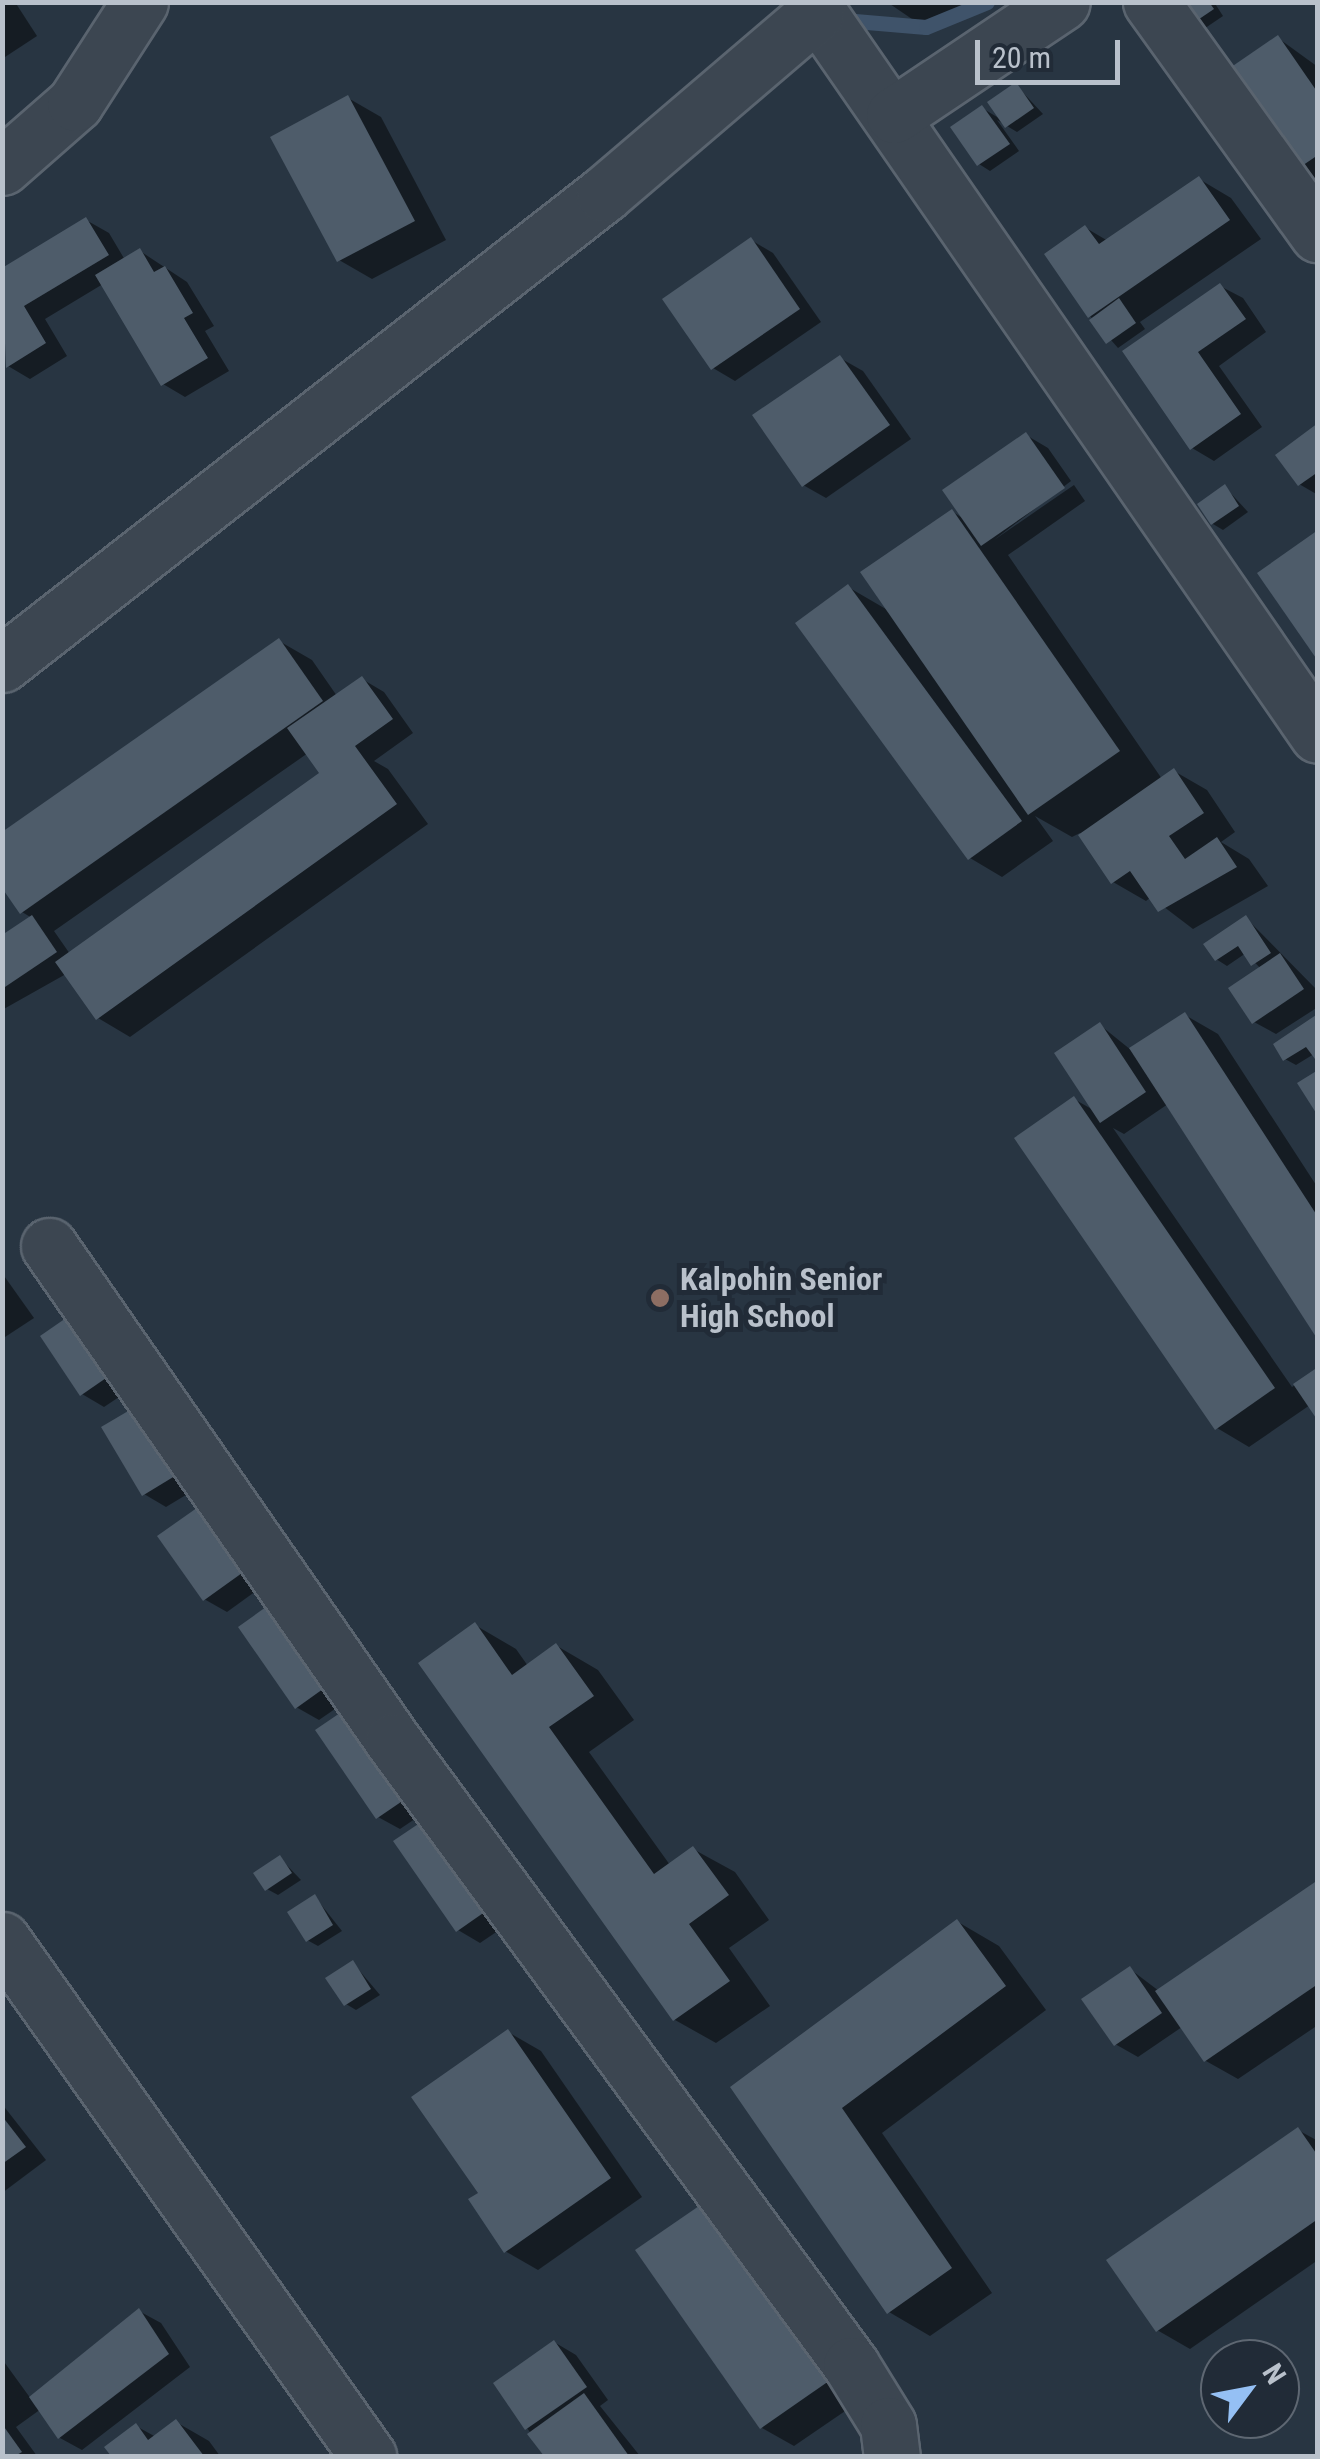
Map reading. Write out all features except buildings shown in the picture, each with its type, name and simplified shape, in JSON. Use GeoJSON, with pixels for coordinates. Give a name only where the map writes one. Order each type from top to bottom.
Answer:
{"type":"FeatureCollection","features":[{"type":"Feature","properties":{"kind":"street"},"geometry":{"type":"LineString","coordinates":[[2,167],[75,102],[140,2]]}},
{"type":"Feature","properties":{"kind":"street"},"geometry":{"type":"LineString","coordinates":[[894,114],[1062,2]]}},
{"type":"Feature","properties":{"kind":"street"},"geometry":{"type":"LineString","coordinates":[[1150,2],[1318,234]]}},
{"type":"Feature","properties":{"kind":"street"},"geometry":{"type":"LineString","coordinates":[[2,664],[604,194],[814,8],[894,114],[1318,735]]}},
{"type":"Feature","properties":{"kind":"street"},"geometry":{"type":"LineString","coordinates":[[49,1246],[393,1741],[850,2366],[888,2425],[892,2456]]}},
{"type":"Feature","properties":{"kind":"street"},"geometry":{"type":"LineString","coordinates":[[2,1940],[368,2456]]}},
{"type":"Feature","properties":{"kind":"waterway"},"geometry":{"type":"LineString","coordinates":[[843,20],[926,27],[987,2]]}},
{"type":"Feature","properties":{"kind":"place","name":"Kalpohin Senior High School"},"geometry":{"type":"Point","coordinates":[660,1298]}}]}
